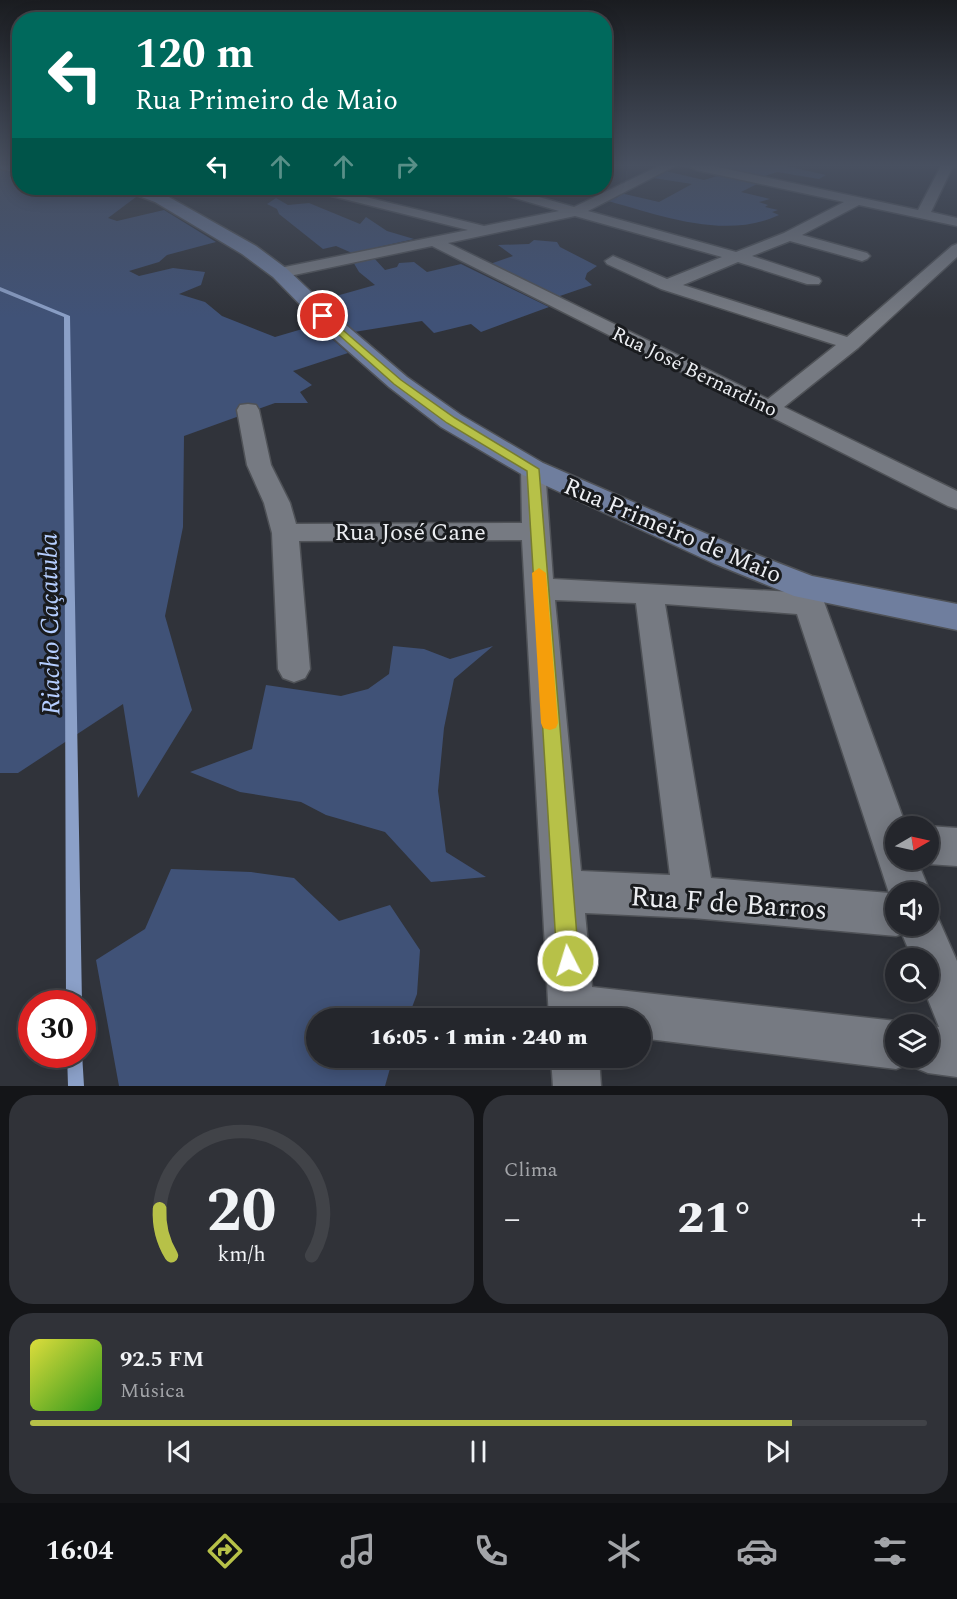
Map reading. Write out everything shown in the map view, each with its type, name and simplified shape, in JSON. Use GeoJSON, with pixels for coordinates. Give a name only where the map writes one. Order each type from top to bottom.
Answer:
{"type":"FeatureCollection","features":[{"type":"Feature","properties":{"kind":"street","name":"Rua Primeiro de Maio"},"geometry":{"type":"LineString","coordinates":[[191,217],[280,273],[338,330],[398,382],[451,421],[533,469],[808,595],[957,618]]}},
{"type":"Feature","properties":{"kind":"street"},"geometry":{"type":"LineString","coordinates":[[431,217],[485,230]]}},
{"type":"Feature","properties":{"kind":"street"},"geometry":{"type":"LineString","coordinates":[[280,273],[552,217]]}},
{"type":"Feature","properties":{"kind":"street"},"geometry":{"type":"LineString","coordinates":[[592,217],[735,256],[813,281]]}},
{"type":"Feature","properties":{"kind":"street"},"geometry":{"type":"LineString","coordinates":[[667,285],[789,236],[826,217]]}},
{"type":"Feature","properties":{"kind":"street"},"geometry":{"type":"LineString","coordinates":[[934,217],[957,222]]}},
{"type":"Feature","properties":{"kind":"street"},"geometry":{"type":"LineString","coordinates":[[789,236],[862,256]]}},
{"type":"Feature","properties":{"kind":"street","name":"Rua José Bernardino"},"geometry":{"type":"LineString","coordinates":[[433,241],[956,498]]}},
{"type":"Feature","properties":{"kind":"street"},"geometry":{"type":"LineString","coordinates":[[770,408],[851,344],[957,249]]}},
{"type":"Feature","properties":{"kind":"street"},"geometry":{"type":"LineString","coordinates":[[613,261],[667,285],[851,344]]}},
{"type":"Feature","properties":{"kind":"street"},"geometry":{"type":"LineString","coordinates":[[248,410],[259,465],[276,503],[285,533],[294,669]]}},
{"type":"Feature","properties":{"kind":"street"},"geometry":{"type":"LineString","coordinates":[[533,469],[572,1008]]}},
{"type":"Feature","properties":{"kind":"street","name":"Rua José Cane"},"geometry":{"type":"LineString","coordinates":[[285,533],[536,531]]}},
{"type":"Feature","properties":{"kind":"street"},"geometry":{"type":"LineString","coordinates":[[540,590],[808,595],[890,816]]}},
{"type":"Feature","properties":{"kind":"street"},"geometry":{"type":"LineString","coordinates":[[649,593],[693,897]]}},
{"type":"Feature","properties":{"kind":"street"},"geometry":{"type":"LineString","coordinates":[[939,848],[957,847]]}},
{"type":"Feature","properties":{"kind":"street","name":"Rua F de Barros"},"geometry":{"type":"LineString","coordinates":[[562,891],[693,897],[885,914]]}},
{"type":"Feature","properties":{"kind":"street"},"geometry":{"type":"LineString","coordinates":[[924,936],[957,1014]]}},
{"type":"Feature","properties":{"kind":"street"},"geometry":{"type":"LineString","coordinates":[[651,1021],[885,1045]]}},
{"type":"Feature","properties":{"kind":"street"},"geometry":{"type":"LineString","coordinates":[[939,1051],[957,1053]]}},
{"type":"Feature","properties":{"kind":"street"},"geometry":{"type":"LineString","coordinates":[[576,1068],[577,1086]]}},
{"type":"Feature","properties":{"kind":"shaded area"},"geometry":{"type":"Polygon","coordinates":[[[0,217],[110,217],[108,218],[117,221],[135,217],[175,217],[216,242],[167,255],[159,262],[129,271],[139,276],[173,268],[205,272],[201,285],[179,294],[205,302],[222,316],[275,337],[316,325],[348,353],[293,371],[312,385],[300,392],[308,403],[275,403],[184,436],[183,527],[165,616],[192,710],[138,798],[123,704],[18,773],[0,773],[0,217]]]}},
{"type":"Feature","properties":{"kind":"shaded area"},"geometry":{"type":"Polygon","coordinates":[[[282,217],[342,217],[360,224],[366,217],[387,231],[414,239],[352,253],[336,246],[323,249],[282,217]]]}},
{"type":"Feature","properties":{"kind":"shaded area"},"geometry":{"type":"Polygon","coordinates":[[[662,217],[774,217],[736,226],[662,217]]]}},
{"type":"Feature","properties":{"kind":"shaded area"},"geometry":{"type":"Polygon","coordinates":[[[534,240],[557,242],[560,247],[597,266],[587,273],[585,279],[592,285],[557,297],[490,264],[513,256],[498,245],[529,244],[534,240]]]}},
{"type":"Feature","properties":{"kind":"shaded area"},"geometry":{"type":"Polygon","coordinates":[[[374,258],[385,270],[397,267],[399,263],[414,262],[427,272],[461,264],[549,307],[481,332],[471,324],[434,333],[422,321],[354,332],[322,300],[375,285],[359,272],[352,260],[374,258]]]}},
{"type":"Feature","properties":{"kind":"shaded area"},"geometry":{"type":"Polygon","coordinates":[[[393,646],[424,649],[450,659],[493,646],[454,679],[444,728],[438,791],[446,852],[486,877],[431,882],[385,832],[326,815],[301,802],[240,792],[190,772],[252,749],[266,685],[341,696],[368,689],[389,674],[393,646]]]}},
{"type":"Feature","properties":{"kind":"shaded area"},"geometry":{"type":"Polygon","coordinates":[[[171,869],[251,872],[294,878],[339,921],[390,905],[420,950],[417,994],[412,1008],[306,1008],[306,1068],[390,1068],[385,1086],[119,1086],[96,960],[145,929],[171,869]]]}},
{"type":"Feature","properties":{"kind":"waterway","name":"Riacho Caçatuba"},"geometry":{"type":"LineString","coordinates":[[0,289],[67,316],[74,990]]}},
{"type":"Feature","properties":{"kind":"waterway","name":"Riacho Caçatuba"},"geometry":{"type":"LineString","coordinates":[[75,1068],[76,1086]]}},
{"type":"Feature","properties":{"kind":"slow traffic"},"geometry":{"type":"LineString","coordinates":[[539,573],[550,723]]}},
{"type":"Feature","properties":{"kind":"route"},"geometry":{"type":"LineString","coordinates":[[323,316],[398,382],[451,421],[533,469],[568,961]]}}]}
